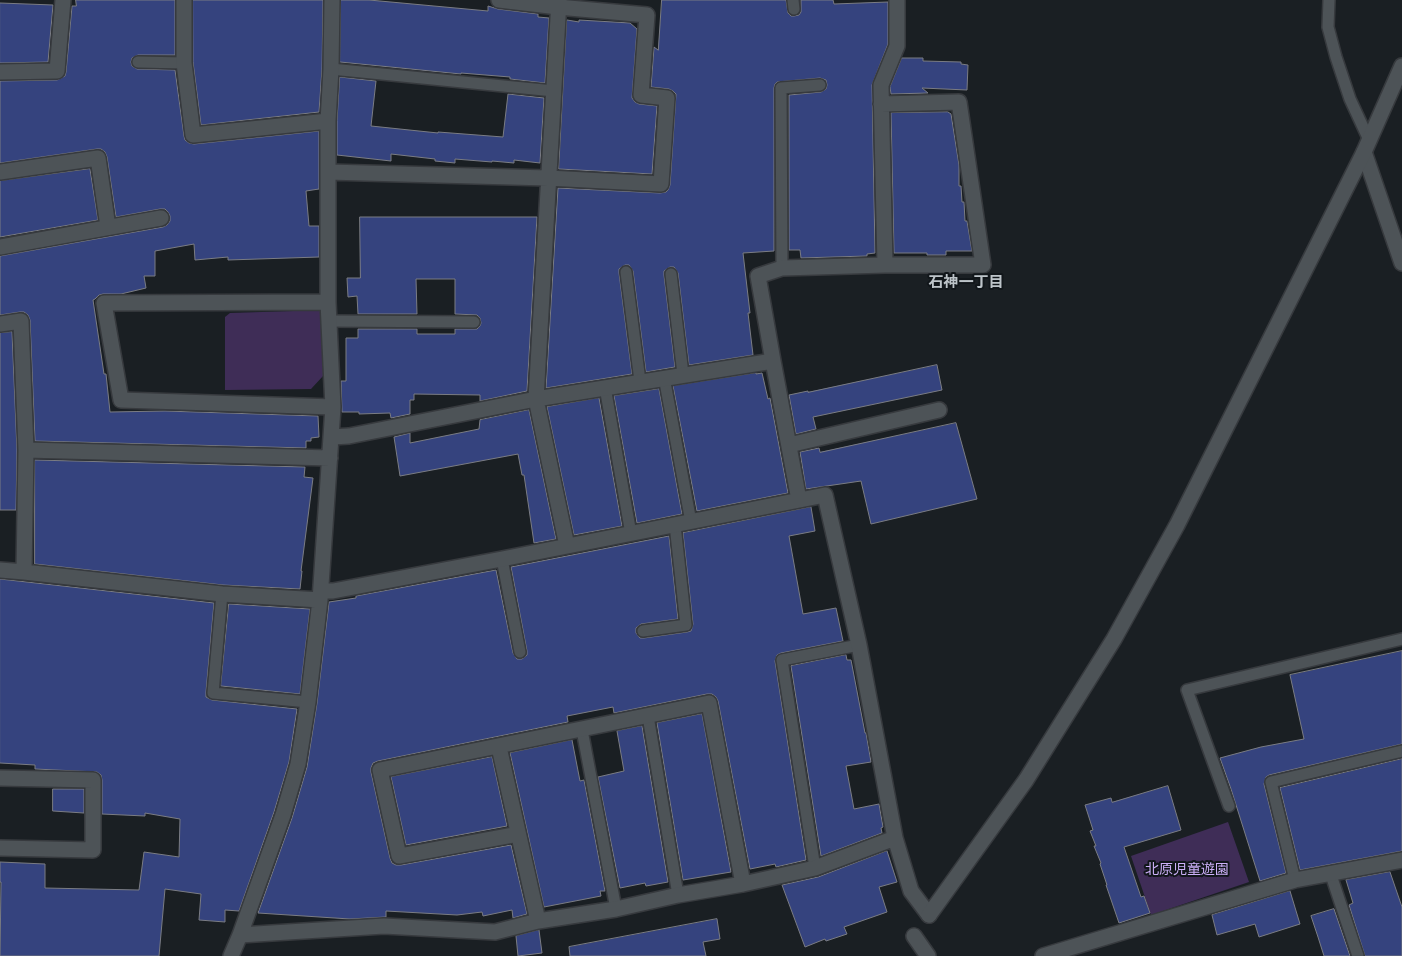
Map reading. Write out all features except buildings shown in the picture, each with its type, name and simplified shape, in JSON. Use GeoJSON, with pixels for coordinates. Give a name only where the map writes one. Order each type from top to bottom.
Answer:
{"type":"FeatureCollection","features":[{"type":"Feature","properties":{"kind":"street"},"geometry":{"type":"LineString","coordinates":[[0,72],[57,71],[63,0]]}},
{"type":"Feature","properties":{"kind":"street"},"geometry":{"type":"LineString","coordinates":[[184,0],[184,63],[193,135],[328,121]]}},
{"type":"Feature","properties":{"kind":"street"},"geometry":{"type":"LineString","coordinates":[[231,956],[286,806],[298,764],[308,702],[320,596],[334,407],[328,302],[328,121],[332,0]]}},
{"type":"Feature","properties":{"kind":"street"},"geometry":{"type":"LineString","coordinates":[[328,172],[548,178],[661,184],[667,98],[641,95],[647,15],[559,4],[499,0]]}},
{"type":"Feature","properties":{"kind":"street"},"geometry":{"type":"LineString","coordinates":[[885,265],[881,85],[897,46],[897,0]]}},
{"type":"Feature","properties":{"kind":"street"},"geometry":{"type":"LineString","coordinates":[[559,4],[536,398],[567,546]]}},
{"type":"Feature","properties":{"kind":"street"},"geometry":{"type":"LineString","coordinates":[[0,570],[222,594],[320,596],[334,591],[825,495],[859,644],[895,838],[911,891],[929,915],[1026,780],[1114,639],[1177,525],[1366,146],[1402,66]]}},
{"type":"Feature","properties":{"kind":"street"},"geometry":{"type":"LineString","coordinates":[[799,500],[758,276],[782,268],[885,265],[983,266],[959,102],[881,104]]}},
{"type":"Feature","properties":{"kind":"street"},"geometry":{"type":"LineString","coordinates":[[1366,146],[1402,263]]}},
{"type":"Feature","properties":{"kind":"street"},"geometry":{"type":"LineString","coordinates":[[0,172],[98,158],[108,227]]}},
{"type":"Feature","properties":{"kind":"street"},"geometry":{"type":"LineString","coordinates":[[0,247],[160,218]]}},
{"type":"Feature","properties":{"kind":"street"},"geometry":{"type":"LineString","coordinates":[[328,302],[104,303],[121,400],[334,407]]}},
{"type":"Feature","properties":{"kind":"street"},"geometry":{"type":"LineString","coordinates":[[0,324],[21,321],[26,450],[24,572]]}},
{"type":"Feature","properties":{"kind":"street"},"geometry":{"type":"LineString","coordinates":[[332,437],[349,436],[536,398],[773,361]]}},
{"type":"Feature","properties":{"kind":"street"},"geometry":{"type":"LineString","coordinates":[[789,445],[939,410]]}},
{"type":"Feature","properties":{"kind":"street"},"geometry":{"type":"LineString","coordinates":[[26,450],[330,458]]}},
{"type":"Feature","properties":{"kind":"street"},"geometry":{"type":"LineString","coordinates":[[518,834],[399,856],[380,770],[709,703],[744,884]]}},
{"type":"Feature","properties":{"kind":"street"},"geometry":{"type":"LineString","coordinates":[[499,746],[538,921]]}},
{"type":"Feature","properties":{"kind":"street"},"geometry":{"type":"LineString","coordinates":[[0,778],[92,780],[92,850],[0,848]]}},
{"type":"Feature","properties":{"kind":"street"},"geometry":{"type":"LineString","coordinates":[[240,935],[384,926],[496,932],[538,921],[616,909],[678,894],[744,884],[815,868],[895,838]]}},
{"type":"Feature","properties":{"kind":"street"},"geometry":{"type":"LineString","coordinates":[[1051,955],[1295,880],[1330,872],[1402,861]]}},
{"type":"Feature","properties":{"kind":"street"},"geometry":{"type":"LineString","coordinates":[[914,936],[928,956]]}},
{"type":"Feature","properties":{"kind":"lane"},"geometry":{"type":"LineString","coordinates":[[1329,0],[1328,27],[1336,57],[1366,146]]}},
{"type":"Feature","properties":{"kind":"lane"},"geometry":{"type":"LineString","coordinates":[[138,62],[184,63]]}},
{"type":"Feature","properties":{"kind":"lane"},"geometry":{"type":"LineString","coordinates":[[331,69],[554,91]]}},
{"type":"Feature","properties":{"kind":"lane"},"geometry":{"type":"LineString","coordinates":[[782,268],[781,88],[820,85]]}},
{"type":"Feature","properties":{"kind":"lane"},"geometry":{"type":"LineString","coordinates":[[626,272],[640,381]]}},
{"type":"Feature","properties":{"kind":"lane"},"geometry":{"type":"LineString","coordinates":[[671,274],[684,374]]}},
{"type":"Feature","properties":{"kind":"lane"},"geometry":{"type":"LineString","coordinates":[[329,321],[474,322]]}},
{"type":"Feature","properties":{"kind":"lane"},"geometry":{"type":"LineString","coordinates":[[664,377],[691,522]]}},
{"type":"Feature","properties":{"kind":"lane"},"geometry":{"type":"LineString","coordinates":[[605,387],[631,534]]}},
{"type":"Feature","properties":{"kind":"lane"},"geometry":{"type":"LineString","coordinates":[[643,631],[686,625],[676,525]]}},
{"type":"Feature","properties":{"kind":"lane"},"geometry":{"type":"LineString","coordinates":[[502,559],[520,652]]}},
{"type":"Feature","properties":{"kind":"lane"},"geometry":{"type":"LineString","coordinates":[[222,594],[212,693],[308,702]]}},
{"type":"Feature","properties":{"kind":"lane"},"geometry":{"type":"LineString","coordinates":[[1230,806],[1186,690],[1402,639]]}},
{"type":"Feature","properties":{"kind":"lane"},"geometry":{"type":"LineString","coordinates":[[815,868],[782,660],[859,644]]}},
{"type":"Feature","properties":{"kind":"lane"},"geometry":{"type":"LineString","coordinates":[[648,716],[678,894]]}},
{"type":"Feature","properties":{"kind":"lane"},"geometry":{"type":"LineString","coordinates":[[582,730],[616,909]]}},
{"type":"Feature","properties":{"kind":"lane"},"geometry":{"type":"LineString","coordinates":[[1295,880],[1270,782],[1402,751]]}},
{"type":"Feature","properties":{"kind":"lane"},"geometry":{"type":"LineString","coordinates":[[1330,872],[1358,956]]}},
{"type":"Feature","properties":{"kind":"green space"},"geometry":{"type":"Polygon","coordinates":[[[325,310],[323,376],[311,389],[225,390],[225,317],[230,313],[325,310]]]}},
{"type":"Feature","properties":{"kind":"green space","name":"北原児童遊園"},"geometry":{"type":"Polygon","coordinates":[[[1228,822],[1249,882],[1151,915],[1131,856],[1228,822]]]}},
{"type":"Feature","properties":{"kind":"district","name":"石神一丁目"},"geometry":{"type":"Point","coordinates":[966,283]}}]}
